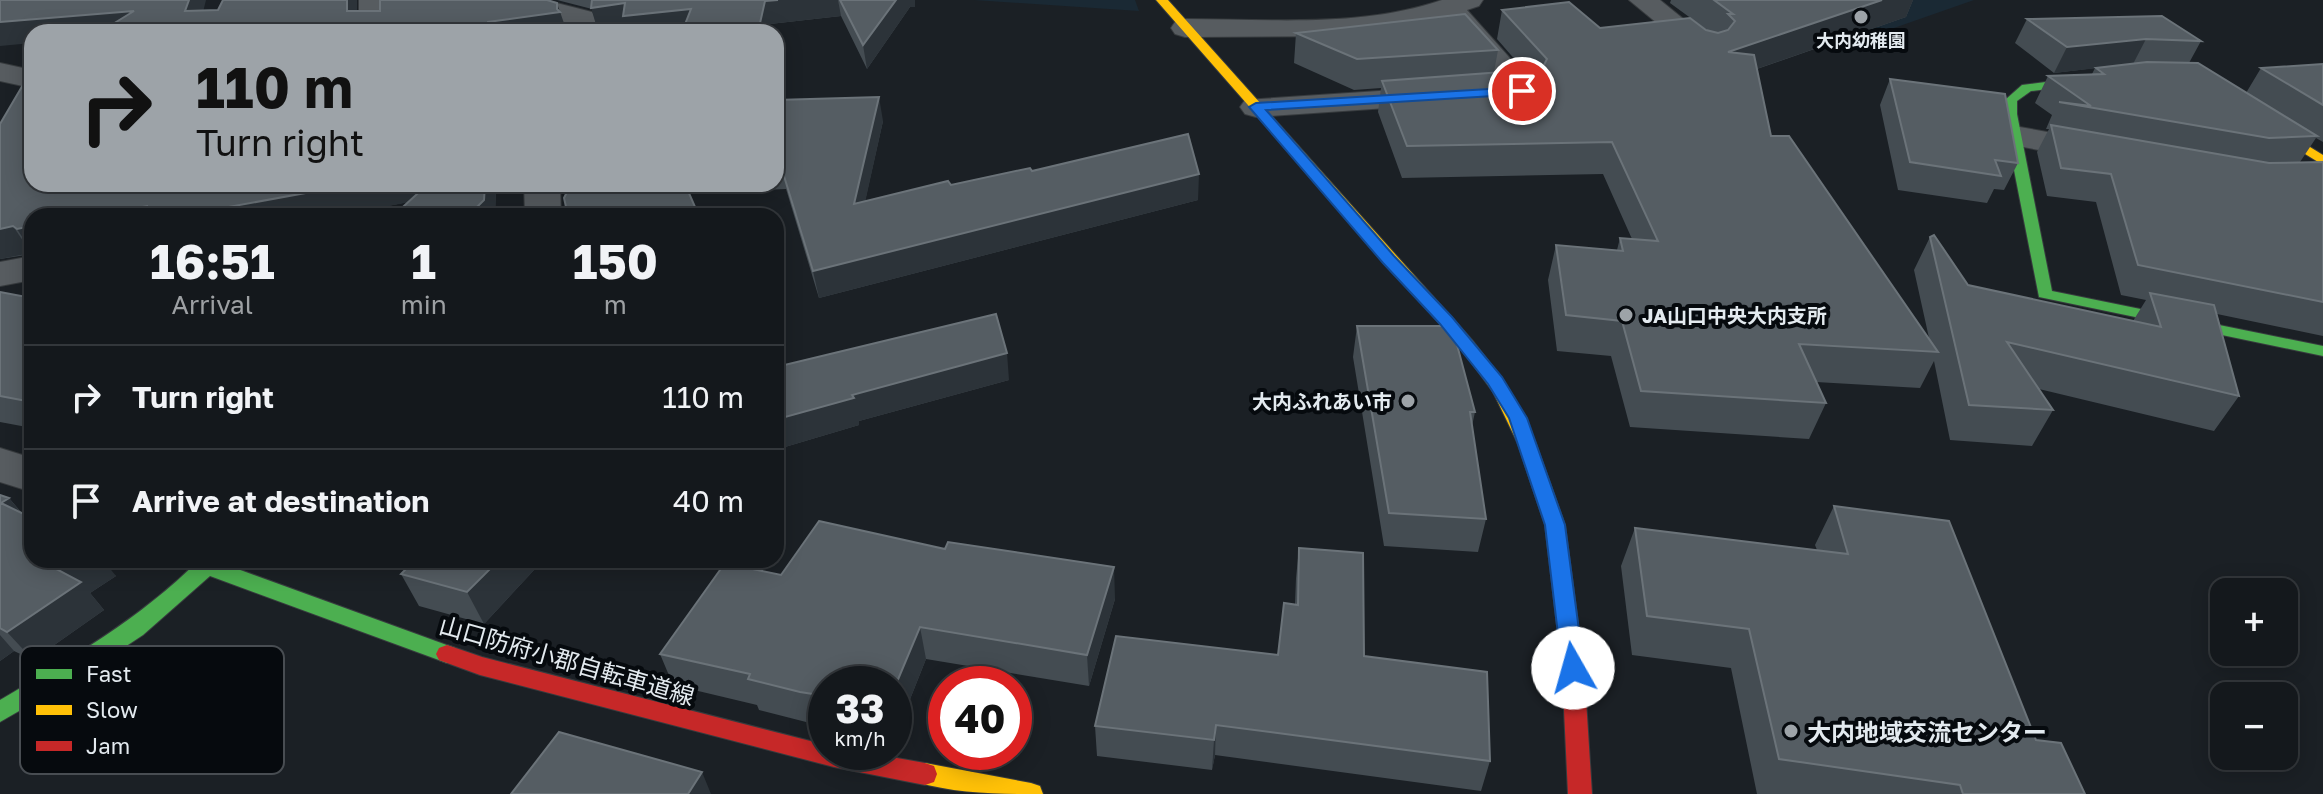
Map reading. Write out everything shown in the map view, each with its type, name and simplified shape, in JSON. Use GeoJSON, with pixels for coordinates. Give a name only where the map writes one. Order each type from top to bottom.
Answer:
{"type":"FeatureCollection","features":[{"type":"Feature","properties":{"kind":"street"},"geometry":{"type":"LineString","coordinates":[[373,0],[373,24]]}},
{"type":"Feature","properties":{"kind":"street"},"geometry":{"type":"LineString","coordinates":[[513,0],[582,18],[582,24]]}},
{"type":"Feature","properties":{"kind":"street"},"geometry":{"type":"LineString","coordinates":[[1162,0],[1389,260],[1446,320],[1495,381],[1518,418],[1555,525],[1573,668],[1580,794]]}},
{"type":"Feature","properties":{"kind":"street"},"geometry":{"type":"LineString","coordinates":[[1643,0],[1708,51]]}},
{"type":"Feature","properties":{"kind":"street"},"geometry":{"type":"LineString","coordinates":[[1185,28],[1222,25],[1365,27],[1419,17],[1459,3],[1522,91],[1256,107]]}},
{"type":"Feature","properties":{"kind":"street"},"geometry":{"type":"LineString","coordinates":[[0,72],[24,77]]}},
{"type":"Feature","properties":{"kind":"street"},"geometry":{"type":"LineString","coordinates":[[2120,77],[2027,88],[2011,100],[2010,114],[2045,294],[2323,351]]}},
{"type":"Feature","properties":{"kind":"street"},"geometry":{"type":"LineString","coordinates":[[2244,111],[2323,161]]}},
{"type":"Feature","properties":{"kind":"street"},"geometry":{"type":"LineString","coordinates":[[2014,136],[2133,157]]}},
{"type":"Feature","properties":{"kind":"street"},"geometry":{"type":"LineString","coordinates":[[2284,178],[2323,176]]}},
{"type":"Feature","properties":{"kind":"street"},"geometry":{"type":"LineString","coordinates":[[0,274],[24,270]]}},
{"type":"Feature","properties":{"kind":"street"},"geometry":{"type":"LineString","coordinates":[[0,464],[24,473]]}},
{"type":"Feature","properties":{"kind":"street","name":"山口防府小郡自転車道線"},"geometry":{"type":"LineString","coordinates":[[107,646],[152,618],[189,589],[201,568]]}},
{"type":"Feature","properties":{"kind":"street","name":"山口防府小郡自転車道線"},"geometry":{"type":"LineString","coordinates":[[221,568],[480,666],[834,757],[1031,794]]}},
{"type":"Feature","properties":{"kind":"street","name":"山口防府小郡自転車道線"},"geometry":{"type":"LineString","coordinates":[[0,712],[20,700]]}},
{"type":"Feature","properties":{"kind":"shaded area"},"geometry":{"type":"Polygon","coordinates":[[[974,0],[1135,0],[1139,11],[974,0]]]}},
{"type":"Feature","properties":{"kind":"shaded area","name":"大内幼稚園"},"geometry":{"type":"Polygon","coordinates":[[[1761,0],[1974,0],[1854,42],[1790,17],[1761,0]]]}},
{"type":"Feature","properties":{"kind":"building"},"geometry":{"type":"Polygon","coordinates":[[[0,0],[189,0],[185,11],[218,10],[223,0],[347,0],[347,11],[380,11],[380,0],[547,0],[557,3],[560,12],[488,24],[113,24],[134,11],[0,22],[0,0]]]}},
{"type":"Feature","properties":{"kind":"building"},"geometry":{"type":"Polygon","coordinates":[[[592,0],[778,0],[765,1],[760,24],[685,24],[691,9],[623,16],[625,3],[591,8],[592,0]]]}},
{"type":"Feature","properties":{"kind":"building"},"geometry":{"type":"Polygon","coordinates":[[[840,0],[896,0],[863,45],[840,0]]]}},
{"type":"Feature","properties":{"kind":"building"},"geometry":{"type":"Polygon","coordinates":[[[1714,0],[1882,0],[1728,52],[1754,55],[1771,136],[1789,136],[1938,352],[1799,344],[1826,403],[1641,391],[1622,321],[1566,315],[1556,245],[1623,251],[1620,238],[1658,241],[1612,142],[1407,146],[1382,81],[1542,69],[1547,59],[1502,10],[1569,2],[1600,28],[1690,18],[1706,30],[1718,33],[1728,30],[1735,21],[1728,14],[1733,14],[1714,0]]]}},
{"type":"Feature","properties":{"kind":"building"},"geometry":{"type":"Polygon","coordinates":[[[1465,14],[1498,50],[1357,59],[1296,33],[1465,14]]]}},
{"type":"Feature","properties":{"kind":"building"},"geometry":{"type":"Polygon","coordinates":[[[2162,16],[2201,41],[2146,39],[2067,47],[2027,19],[2162,16]]]}},
{"type":"Feature","properties":{"kind":"building"},"geometry":{"type":"Polygon","coordinates":[[[2147,62],[2198,63],[2317,136],[2269,138],[2059,102],[2091,106],[2048,76],[2104,74],[2096,68],[2147,62]]]}},
{"type":"Feature","properties":{"kind":"building"},"geometry":{"type":"Polygon","coordinates":[[[2323,64],[2323,105],[2261,68],[2323,64]]]}},
{"type":"Feature","properties":{"kind":"building"},"geometry":{"type":"Polygon","coordinates":[[[1890,79],[2005,94],[2018,163],[1995,160],[2001,176],[1910,162],[1890,79]]]}},
{"type":"Feature","properties":{"kind":"building"},"geometry":{"type":"Polygon","coordinates":[[[24,83],[24,192],[311,192],[223,208],[24,208],[24,228],[0,229],[0,124],[24,83]]]}},
{"type":"Feature","properties":{"kind":"building"},"geometry":{"type":"Polygon","coordinates":[[[879,97],[854,204],[948,181],[951,185],[1030,168],[1032,171],[1188,134],[1199,174],[813,271],[784,176],[784,100],[879,97]]]}},
{"type":"Feature","properties":{"kind":"building"},"geometry":{"type":"Polygon","coordinates":[[[2051,125],[2269,163],[2323,162],[2323,302],[2138,265],[2111,174],[2061,168],[2051,125]]]}},
{"type":"Feature","properties":{"kind":"building"},"geometry":{"type":"Polygon","coordinates":[[[419,192],[484,192],[484,200],[476,208],[402,208],[419,192]]]}},
{"type":"Feature","properties":{"kind":"building"},"geometry":{"type":"Polygon","coordinates":[[[567,192],[688,192],[696,208],[566,208],[564,198],[567,192]]]}},
{"type":"Feature","properties":{"kind":"building"},"geometry":{"type":"Polygon","coordinates":[[[1934,235],[1968,285],[2161,327],[2150,293],[2214,305],[2239,396],[2007,342],[2053,410],[1969,405],[1930,237],[1934,235]]]}},
{"type":"Feature","properties":{"kind":"building"},"geometry":{"type":"Polygon","coordinates":[[[0,292],[24,296],[24,400],[0,396],[0,292]]]}},
{"type":"Feature","properties":{"kind":"building"},"geometry":{"type":"Polygon","coordinates":[[[996,314],[1007,353],[852,395],[854,398],[784,417],[784,365],[996,314]]]}},
{"type":"Feature","properties":{"kind":"building"},"geometry":{"type":"Polygon","coordinates":[[[1357,326],[1452,326],[1475,412],[1470,412],[1486,519],[1389,513],[1357,326]]]}},
{"type":"Feature","properties":{"kind":"building"},"geometry":{"type":"Polygon","coordinates":[[[0,495],[9,498],[1,503],[24,514],[24,568],[61,568],[58,570],[81,582],[7,632],[0,628],[0,495]]]}},
{"type":"Feature","properties":{"kind":"building"},"geometry":{"type":"Polygon","coordinates":[[[1834,506],[1949,521],[2036,740],[2061,743],[2085,794],[1963,794],[1960,785],[1779,759],[1749,629],[1647,616],[1635,528],[1848,554],[1834,506]]]}},
{"type":"Feature","properties":{"kind":"building"},"geometry":{"type":"Polygon","coordinates":[[[819,521],[945,549],[948,542],[1114,567],[1087,655],[920,627],[904,666],[808,666],[808,693],[748,679],[750,674],[660,654],[721,568],[748,568],[781,575],[819,521]]]}},
{"type":"Feature","properties":{"kind":"building"},"geometry":{"type":"Polygon","coordinates":[[[1299,548],[1363,553],[1364,656],[1487,672],[1490,761],[1216,725],[1214,740],[1095,726],[1116,636],[1278,655],[1284,603],[1298,605],[1299,548]]]}},
{"type":"Feature","properties":{"kind":"building"},"geometry":{"type":"Polygon","coordinates":[[[407,568],[491,568],[467,592],[401,574],[407,568]]]}},
{"type":"Feature","properties":{"kind":"building"},"geometry":{"type":"Polygon","coordinates":[[[559,732],[702,772],[688,794],[511,794],[559,732]]]}},
{"type":"Feature","properties":{"kind":"traffic: fast"},"geometry":{"type":"LineString","coordinates":[[2101,79],[2027,88],[2011,100],[2010,114],[2045,294],[2323,351]]}},
{"type":"Feature","properties":{"kind":"traffic: fast"},"geometry":{"type":"LineString","coordinates":[[108,646],[160,610],[204,568]]}},
{"type":"Feature","properties":{"kind":"traffic: fast"},"geometry":{"type":"LineString","coordinates":[[211,568],[447,654]]}},
{"type":"Feature","properties":{"kind":"traffic: fast"},"geometry":{"type":"LineString","coordinates":[[0,712],[20,700]]}},
{"type":"Feature","properties":{"kind":"traffic: slow"},"geometry":{"type":"LineString","coordinates":[[1162,0],[1466,344],[1501,391],[1527,444]]}},
{"type":"Feature","properties":{"kind":"traffic: slow"},"geometry":{"type":"LineString","coordinates":[[2258,119],[2323,161]]}},
{"type":"Feature","properties":{"kind":"traffic: slow"},"geometry":{"type":"LineString","coordinates":[[925,774],[1031,794]]}},
{"type":"Feature","properties":{"kind":"traffic: jam"},"geometry":{"type":"LineString","coordinates":[[1527,444],[1555,525],[1573,668],[1580,794]]}},
{"type":"Feature","properties":{"kind":"traffic: jam"},"geometry":{"type":"LineString","coordinates":[[447,654],[480,666],[834,757],[925,774]]}},
{"type":"Feature","properties":{"kind":"place","name":"大内幼稚園"},"geometry":{"type":"Point","coordinates":[1861,17]}},
{"type":"Feature","properties":{"kind":"place","name":"JA山口中央大内支所"},"geometry":{"type":"Point","coordinates":[1626,315]}},
{"type":"Feature","properties":{"kind":"place","name":"大内ふれあい市"},"geometry":{"type":"Point","coordinates":[1408,401]}},
{"type":"Feature","properties":{"kind":"place","name":"大内地域交流センター"},"geometry":{"type":"Point","coordinates":[1791,731]}},
{"type":"Feature","properties":{"kind":"route"},"geometry":{"type":"LineString","coordinates":[[1522,91],[1256,107],[1389,260],[1446,320],[1495,381],[1518,418],[1555,525],[1573,668]]}}]}
